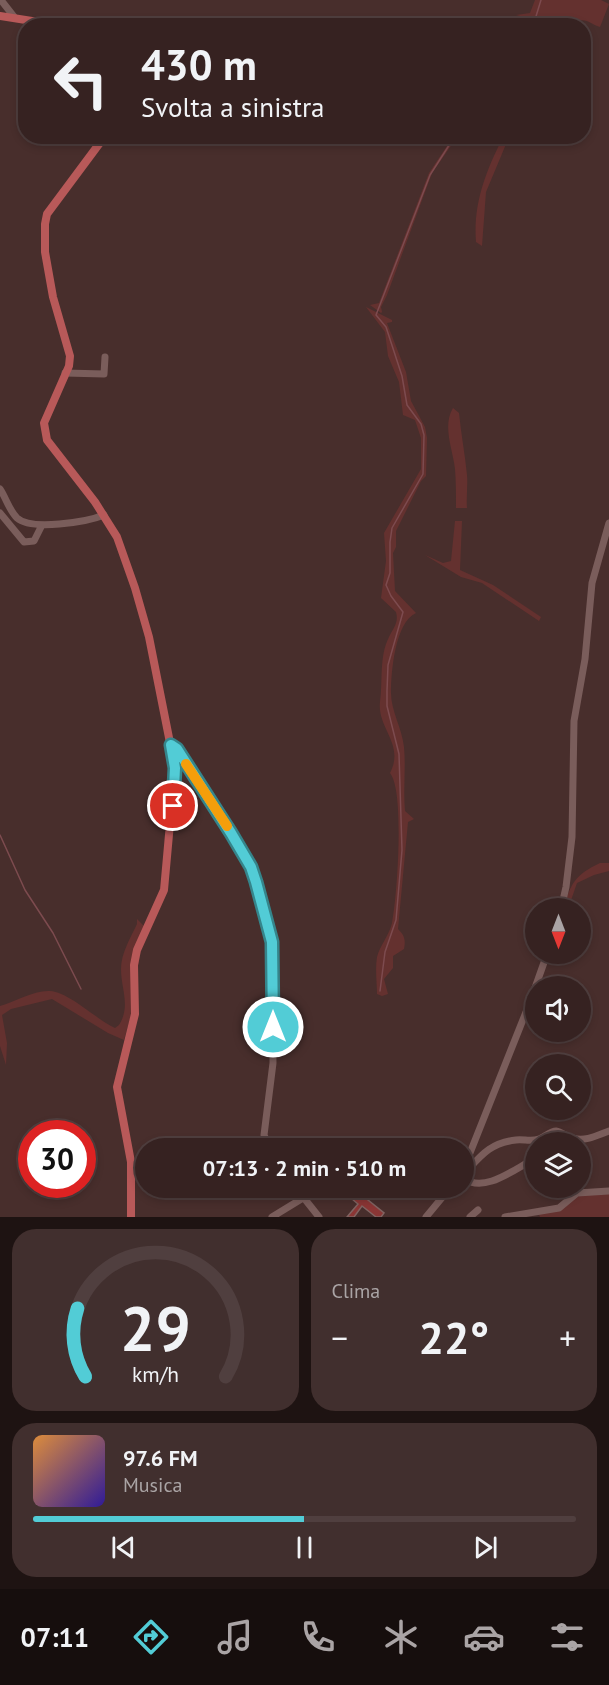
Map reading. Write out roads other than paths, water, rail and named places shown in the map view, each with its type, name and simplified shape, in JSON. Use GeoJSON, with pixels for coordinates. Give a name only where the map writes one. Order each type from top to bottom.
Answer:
{"type":"FeatureCollection","features":[{"type":"Feature","properties":{"kind":"main road"},"geometry":{"type":"LineString","coordinates":[[0,16],[18,18]]}},
{"type":"Feature","properties":{"kind":"main road"},"geometry":{"type":"LineString","coordinates":[[99,144],[47,214],[45,224],[45,252],[53,297],[70,356],[44,423],[47,440],[104,515],[117,537],[149,637],[171,745],[175,782],[164,891],[137,950],[134,965],[135,1014],[117,1087],[131,1162],[131,1217]]}},
{"type":"Feature","properties":{"kind":"street"},"geometry":{"type":"LineString","coordinates":[[1,0],[15,18]]}},
{"type":"Feature","properties":{"kind":"street"},"geometry":{"type":"LineString","coordinates":[[65,373],[104,374],[105,357]]}},
{"type":"Feature","properties":{"kind":"street"},"geometry":{"type":"LineString","coordinates":[[0,489],[17,518],[23,522],[42,525],[104,515]]}},
{"type":"Feature","properties":{"kind":"street"},"geometry":{"type":"LineString","coordinates":[[0,513],[24,542],[34,541],[42,525]]}},
{"type":"Feature","properties":{"kind":"street"},"geometry":{"type":"LineString","coordinates":[[564,898],[572,837],[574,721],[585,659],[592,583],[609,523]]}},
{"type":"Feature","properties":{"kind":"street"},"geometry":{"type":"LineString","coordinates":[[171,745],[177,749],[251,867],[272,942],[273,1063],[265,1138]]}},
{"type":"Feature","properties":{"kind":"street"},"geometry":{"type":"LineString","coordinates":[[474,1143],[543,964]]}},
{"type":"Feature","properties":{"kind":"street"},"geometry":{"type":"LineString","coordinates":[[591,1138],[609,1131]]}},
{"type":"Feature","properties":{"kind":"street"},"geometry":{"type":"LineString","coordinates":[[474,1162],[478,1156],[491,1148],[525,1140]]}},
{"type":"Feature","properties":{"kind":"street"},"geometry":{"type":"LineString","coordinates":[[474,1183],[487,1184],[525,1164]]}},
{"type":"Feature","properties":{"kind":"street"},"geometry":{"type":"LineString","coordinates":[[505,1217],[559,1208],[577,1193],[609,1191]]}},
{"type":"Feature","properties":{"kind":"street"},"geometry":{"type":"LineString","coordinates":[[272,1217],[303,1198],[319,1217]]}},
{"type":"Feature","properties":{"kind":"street"},"geometry":{"type":"LineString","coordinates":[[426,1217],[442,1198]]}},
{"type":"Feature","properties":{"kind":"street"},"geometry":{"type":"LineString","coordinates":[[470,1217],[478,1210]]}},
{"type":"Feature","properties":{"kind":"waterway"},"geometry":{"type":"LineString","coordinates":[[535,18],[541,0]]}},
{"type":"Feature","properties":{"kind":"waterway"},"geometry":{"type":"LineString","coordinates":[[380,991],[385,952],[396,920],[402,850],[399,754],[387,706],[387,691],[388,665],[403,612],[386,585],[390,573],[392,528],[423,474],[424,435],[421,424],[407,405],[402,376],[386,327],[376,315],[430,175],[450,144]]}},
{"type":"Feature","properties":{"kind":"waterway"},"geometry":{"type":"LineString","coordinates":[[0,835],[25,890],[53,933],[81,989]]}}]}
